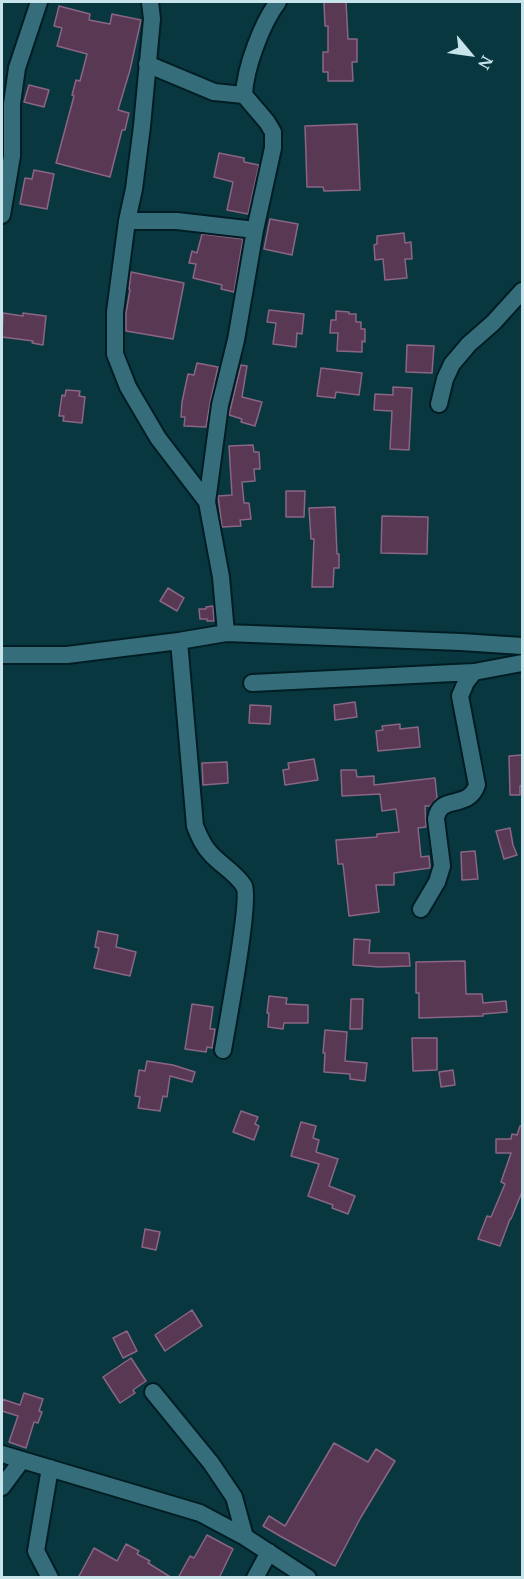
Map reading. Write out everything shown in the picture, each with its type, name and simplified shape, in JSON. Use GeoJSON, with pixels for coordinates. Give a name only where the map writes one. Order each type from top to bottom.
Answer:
{"type":"FeatureCollection","features":[{"type":"Feature","properties":{"kind":"street"},"geometry":{"type":"LineString","coordinates":[[2,215],[12,156],[12,104],[17,68],[39,2]]}},
{"type":"Feature","properties":{"kind":"street"},"geometry":{"type":"LineString","coordinates":[[150,2],[152,19],[142,126],[115,312],[115,354],[128,387],[159,438],[207,502]]}},
{"type":"Feature","properties":{"kind":"street"},"geometry":{"type":"LineString","coordinates":[[226,633],[221,577],[207,502],[220,405],[238,329],[255,230],[273,148],[273,132],[244,95],[244,82],[262,29],[278,2]]}},
{"type":"Feature","properties":{"kind":"street"},"geometry":{"type":"LineString","coordinates":[[147,64],[214,92],[244,95]]}},
{"type":"Feature","properties":{"kind":"street"},"geometry":{"type":"LineString","coordinates":[[127,221],[177,221],[255,230]]}},
{"type":"Feature","properties":{"kind":"street"},"geometry":{"type":"LineString","coordinates":[[439,404],[445,379],[452,364],[522,291]]}},
{"type":"Feature","properties":{"kind":"street"},"geometry":{"type":"LineString","coordinates":[[2,655],[67,655],[226,633],[522,646]]}},
{"type":"Feature","properties":{"kind":"street"},"geometry":{"type":"LineString","coordinates":[[179,641],[195,826],[200,840],[210,853],[240,880],[246,889],[241,943],[223,1050]]}},
{"type":"Feature","properties":{"kind":"street"},"geometry":{"type":"LineString","coordinates":[[252,683],[474,672],[522,663]]}},
{"type":"Feature","properties":{"kind":"street"},"geometry":{"type":"LineString","coordinates":[[421,909],[438,882],[442,866],[437,811],[442,805],[467,799],[474,793],[477,785],[460,696],[466,682],[474,672]]}},
{"type":"Feature","properties":{"kind":"street"},"geometry":{"type":"LineString","coordinates":[[153,1392],[211,1463],[234,1497],[245,1537]]}},
{"type":"Feature","properties":{"kind":"street"},"geometry":{"type":"LineString","coordinates":[[2,1454],[200,1513],[245,1537],[308,1578]]}},
{"type":"Feature","properties":{"kind":"street"},"geometry":{"type":"LineString","coordinates":[[2,1487],[22,1460]]}},
{"type":"Feature","properties":{"kind":"street"},"geometry":{"type":"LineString","coordinates":[[50,1468],[36,1551],[50,1578]]}},
{"type":"Feature","properties":{"kind":"street"},"geometry":{"type":"LineString","coordinates":[[255,1578],[269,1552]]}},
{"type":"Feature","properties":{"kind":"building"},"geometry":{"type":"Polygon","coordinates":[[[324,2],[346,2],[348,39],[357,39],[357,62],[352,62],[353,81],[328,81],[328,72],[323,72],[323,52],[328,52],[328,26],[325,26],[324,2]]]}},
{"type":"Feature","properties":{"kind":"building"},"geometry":{"type":"Polygon","coordinates":[[[59,6],[90,14],[89,20],[110,24],[112,14],[141,20],[118,110],[129,113],[125,130],[122,130],[110,177],[56,163],[74,96],[72,95],[76,80],[80,81],[87,54],[57,46],[62,28],[54,26],[59,6]]]}},
{"type":"Feature","properties":{"kind":"building"},"geometry":{"type":"Polygon","coordinates":[[[29,85],[49,90],[44,107],[24,102],[29,85]]]}},
{"type":"Feature","properties":{"kind":"building"},"geometry":{"type":"Polygon","coordinates":[[[357,124],[360,190],[324,191],[323,187],[307,187],[305,126],[357,124]]]}},
{"type":"Feature","properties":{"kind":"building"},"geometry":{"type":"Polygon","coordinates":[[[219,153],[244,158],[244,162],[259,165],[248,214],[227,210],[233,182],[214,177],[219,153]]]}},
{"type":"Feature","properties":{"kind":"building"},"geometry":{"type":"Polygon","coordinates":[[[34,170],[54,174],[47,209],[20,204],[25,178],[32,179],[34,170]]]}},
{"type":"Feature","properties":{"kind":"building"},"geometry":{"type":"Polygon","coordinates":[[[270,219],[298,224],[292,255],[264,249],[270,219]]]}},
{"type":"Feature","properties":{"kind":"building"},"geometry":{"type":"Polygon","coordinates":[[[404,233],[405,243],[411,242],[412,259],[405,259],[407,278],[385,280],[383,259],[375,260],[374,245],[377,244],[377,236],[404,233]]]}},
{"type":"Feature","properties":{"kind":"building"},"geometry":{"type":"Polygon","coordinates":[[[202,234],[243,239],[234,292],[221,289],[222,285],[193,278],[196,264],[189,263],[192,251],[197,253],[202,234]]]}},
{"type":"Feature","properties":{"kind":"building"},"geometry":{"type":"Polygon","coordinates":[[[131,272],[184,283],[173,339],[126,331],[131,272]]]}},
{"type":"Feature","properties":{"kind":"building"},"geometry":{"type":"Polygon","coordinates":[[[269,310],[304,314],[302,334],[297,333],[296,347],[273,344],[276,323],[267,322],[269,310]]]}},
{"type":"Feature","properties":{"kind":"building"},"geometry":{"type":"Polygon","coordinates":[[[336,311],[356,314],[356,322],[361,322],[361,329],[365,329],[362,352],[337,351],[338,333],[330,333],[331,320],[336,320],[336,311]]]}},
{"type":"Feature","properties":{"kind":"building"},"geometry":{"type":"Polygon","coordinates":[[[3,313],[46,316],[43,345],[32,343],[33,341],[2,337],[3,313]]]}},
{"type":"Feature","properties":{"kind":"building"},"geometry":{"type":"Polygon","coordinates":[[[407,345],[434,346],[432,373],[406,372],[407,345]]]}},
{"type":"Feature","properties":{"kind":"building"},"geometry":{"type":"Polygon","coordinates":[[[197,363],[218,367],[206,427],[184,426],[185,417],[181,417],[188,374],[194,375],[197,363]]]}},
{"type":"Feature","properties":{"kind":"building"},"geometry":{"type":"Polygon","coordinates":[[[241,365],[247,366],[242,397],[262,402],[255,426],[229,415],[241,365]]]}},
{"type":"Feature","properties":{"kind":"building"},"geometry":{"type":"Polygon","coordinates":[[[321,368],[362,373],[359,395],[336,392],[335,398],[317,396],[321,368]]]}},
{"type":"Feature","properties":{"kind":"building"},"geometry":{"type":"Polygon","coordinates":[[[393,387],[412,388],[409,450],[390,449],[392,411],[374,410],[375,394],[393,395],[393,387]]]}},
{"type":"Feature","properties":{"kind":"building"},"geometry":{"type":"Polygon","coordinates":[[[66,390],[80,391],[79,396],[85,397],[82,423],[63,421],[64,416],[59,416],[62,395],[65,396],[66,390]]]}},
{"type":"Feature","properties":{"kind":"building"},"geometry":{"type":"Polygon","coordinates":[[[253,445],[254,452],[259,452],[260,469],[254,469],[255,481],[242,482],[244,503],[249,503],[251,519],[240,520],[241,526],[222,527],[218,496],[232,495],[229,446],[253,445]]]}},
{"type":"Feature","properties":{"kind":"building"},"geometry":{"type":"Polygon","coordinates":[[[286,491],[305,491],[304,517],[286,517],[286,491]]]}},
{"type":"Feature","properties":{"kind":"building"},"geometry":{"type":"Polygon","coordinates":[[[335,507],[339,568],[334,568],[333,587],[312,587],[314,539],[311,539],[309,508],[335,507]]]}},
{"type":"Feature","properties":{"kind":"building"},"geometry":{"type":"Polygon","coordinates":[[[382,516],[428,517],[427,554],[381,553],[382,516]]]}},
{"type":"Feature","properties":{"kind":"building"},"geometry":{"type":"Polygon","coordinates":[[[168,588],[184,598],[177,611],[160,601],[168,588]]]}},
{"type":"Feature","properties":{"kind":"building"},"geometry":{"type":"Polygon","coordinates":[[[213,606],[214,621],[200,619],[199,609],[213,606]]]}},
{"type":"Feature","properties":{"kind":"building"},"geometry":{"type":"Polygon","coordinates":[[[355,702],[357,717],[335,720],[334,705],[355,702]]]}},
{"type":"Feature","properties":{"kind":"building"},"geometry":{"type":"Polygon","coordinates":[[[250,705],[271,706],[270,724],[249,723],[250,705]]]}},
{"type":"Feature","properties":{"kind":"building"},"geometry":{"type":"Polygon","coordinates":[[[400,724],[400,729],[418,727],[420,747],[378,751],[376,731],[383,730],[382,726],[400,724]]]}},
{"type":"Feature","properties":{"kind":"building"},"geometry":{"type":"Polygon","coordinates":[[[522,755],[520,795],[510,795],[509,756],[522,755]]]}},
{"type":"Feature","properties":{"kind":"building"},"geometry":{"type":"Polygon","coordinates":[[[314,759],[318,780],[285,785],[283,770],[289,769],[288,763],[314,759]]]}},
{"type":"Feature","properties":{"kind":"building"},"geometry":{"type":"Polygon","coordinates":[[[227,762],[228,783],[203,785],[202,763],[227,762]]]}},
{"type":"Feature","properties":{"kind":"building"},"geometry":{"type":"Polygon","coordinates":[[[341,770],[356,770],[357,777],[374,776],[374,785],[435,778],[437,798],[430,806],[425,806],[426,827],[418,828],[421,857],[429,856],[430,868],[394,873],[394,885],[376,885],[379,912],[349,916],[343,864],[338,864],[336,840],[377,837],[377,834],[399,832],[396,809],[382,811],[380,794],[342,796],[341,770]]]}},
{"type":"Feature","properties":{"kind":"building"},"geometry":{"type":"Polygon","coordinates":[[[510,828],[517,855],[504,859],[496,831],[510,828]]]}},
{"type":"Feature","properties":{"kind":"building"},"geometry":{"type":"Polygon","coordinates":[[[475,851],[478,879],[462,880],[461,852],[475,851]]]}},
{"type":"Feature","properties":{"kind":"building"},"geometry":{"type":"Polygon","coordinates":[[[98,931],[118,935],[116,947],[136,952],[130,976],[94,968],[99,948],[95,947],[98,931]]]}},
{"type":"Feature","properties":{"kind":"building"},"geometry":{"type":"Polygon","coordinates":[[[354,939],[370,940],[369,953],[409,953],[410,966],[353,965],[354,939]]]}},
{"type":"Feature","properties":{"kind":"building"},"geometry":{"type":"Polygon","coordinates":[[[465,961],[466,994],[482,994],[483,1003],[506,1001],[507,1012],[483,1014],[483,1016],[419,1018],[416,962],[465,961]]]}},
{"type":"Feature","properties":{"kind":"building"},"geometry":{"type":"Polygon","coordinates":[[[269,996],[287,998],[286,1004],[308,1005],[308,1023],[284,1023],[283,1029],[268,1027],[269,996]]]}},
{"type":"Feature","properties":{"kind":"building"},"geometry":{"type":"Polygon","coordinates":[[[351,999],[363,999],[362,1029],[350,1029],[351,999]]]}},
{"type":"Feature","properties":{"kind":"building"},"geometry":{"type":"Polygon","coordinates":[[[192,1004],[213,1007],[210,1029],[215,1029],[212,1048],[207,1047],[206,1052],[185,1049],[192,1004]]]}},
{"type":"Feature","properties":{"kind":"building"},"geometry":{"type":"Polygon","coordinates":[[[325,1030],[347,1032],[345,1061],[367,1063],[365,1081],[350,1079],[350,1074],[324,1072],[325,1030]]]}},
{"type":"Feature","properties":{"kind":"building"},"geometry":{"type":"Polygon","coordinates":[[[412,1038],[437,1038],[437,1070],[413,1071],[412,1038]]]}},
{"type":"Feature","properties":{"kind":"building"},"geometry":{"type":"Polygon","coordinates":[[[147,1061],[173,1065],[195,1072],[192,1082],[170,1076],[167,1097],[163,1096],[160,1111],[138,1108],[140,1097],[135,1096],[139,1070],[145,1071],[147,1061]]]}},
{"type":"Feature","properties":{"kind":"building"},"geometry":{"type":"Polygon","coordinates":[[[453,1070],[455,1085],[441,1087],[439,1072],[453,1070]]]}},
{"type":"Feature","properties":{"kind":"building"},"geometry":{"type":"Polygon","coordinates":[[[241,1111],[258,1117],[255,1124],[259,1126],[254,1140],[233,1132],[241,1111]]]}},
{"type":"Feature","properties":{"kind":"building"},"geometry":{"type":"Polygon","coordinates":[[[301,1122],[316,1126],[313,1138],[319,1140],[316,1152],[338,1159],[329,1186],[355,1196],[348,1214],[332,1208],[333,1205],[308,1196],[319,1164],[291,1156],[301,1122]]]}},
{"type":"Feature","properties":{"kind":"building"},"geometry":{"type":"Polygon","coordinates":[[[522,1126],[522,1192],[500,1246],[478,1239],[487,1216],[491,1217],[505,1184],[501,1182],[511,1153],[496,1153],[496,1139],[511,1139],[512,1134],[517,1135],[522,1126]]]}},
{"type":"Feature","properties":{"kind":"building"},"geometry":{"type":"Polygon","coordinates":[[[145,1229],[160,1232],[156,1250],[142,1247],[145,1229]]]}},
{"type":"Feature","properties":{"kind":"building"},"geometry":{"type":"Polygon","coordinates":[[[192,1310],[202,1326],[165,1351],[155,1335],[192,1310]]]}},
{"type":"Feature","properties":{"kind":"building"},"geometry":{"type":"Polygon","coordinates":[[[127,1331],[137,1351],[123,1358],[113,1338],[127,1331]]]}},
{"type":"Feature","properties":{"kind":"building"},"geometry":{"type":"Polygon","coordinates":[[[131,1358],[146,1381],[133,1390],[135,1393],[120,1403],[103,1377],[131,1358]]]}},
{"type":"Feature","properties":{"kind":"building"},"geometry":{"type":"Polygon","coordinates":[[[24,1393],[43,1399],[39,1411],[42,1412],[38,1423],[34,1422],[26,1448],[9,1442],[18,1416],[2,1411],[2,1399],[20,1405],[24,1393]]]}},
{"type":"Feature","properties":{"kind":"building"},"geometry":{"type":"Polygon","coordinates":[[[334,1443],[368,1462],[376,1449],[395,1461],[335,1566],[263,1526],[269,1516],[285,1526],[334,1443]]]}},
{"type":"Feature","properties":{"kind":"building"},"geometry":{"type":"Polygon","coordinates":[[[207,1535],[233,1549],[219,1578],[178,1578],[190,1556],[194,1558],[207,1535]]]}},
{"type":"Feature","properties":{"kind":"building"},"geometry":{"type":"Polygon","coordinates":[[[126,1544],[139,1551],[137,1554],[150,1561],[148,1563],[172,1578],[78,1578],[94,1548],[117,1561],[126,1544]]]}}]}
